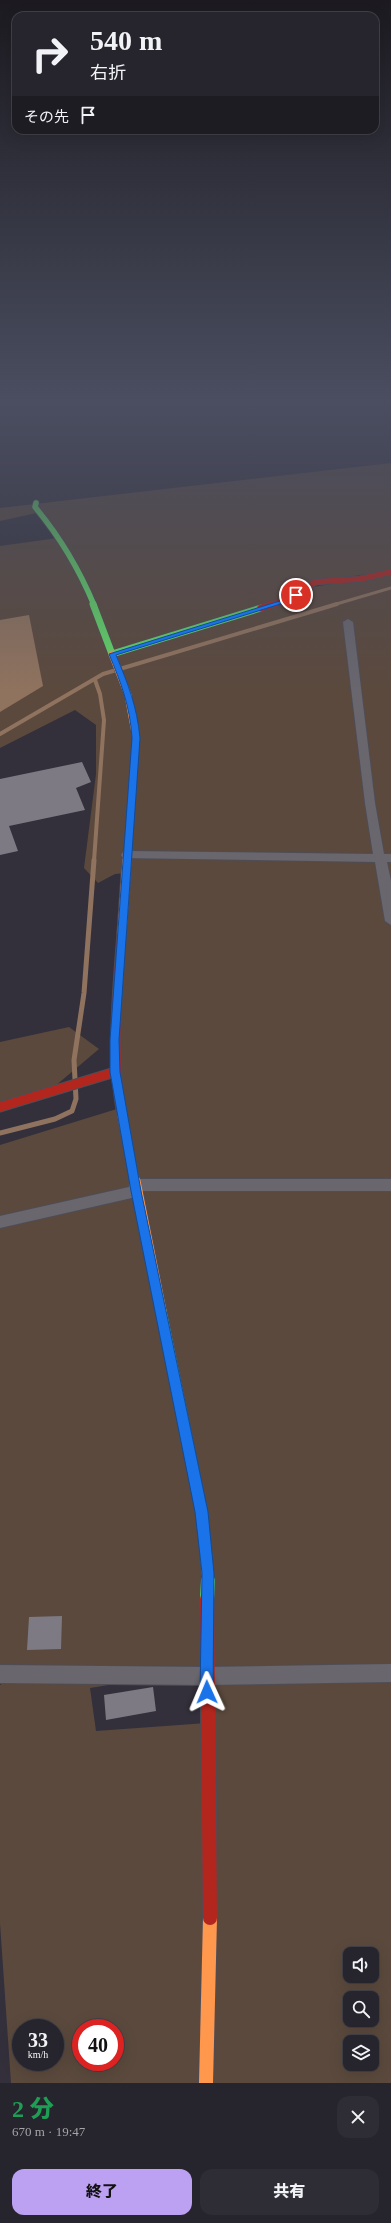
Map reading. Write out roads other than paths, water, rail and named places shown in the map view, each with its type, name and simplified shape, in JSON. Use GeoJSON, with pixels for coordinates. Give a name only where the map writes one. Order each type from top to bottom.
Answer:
{"type":"FeatureCollection","features":[{"type":"Feature","properties":{"kind":"street"},"geometry":{"type":"LineString","coordinates":[[36,504],[35,507],[60,538],[87,585],[134,714],[136,738],[114,1040],[115,1072],[136,1188],[202,1512],[208,1573],[206,1676],[212,1849],[206,2083]]}},
{"type":"Feature","properties":{"kind":"street"},"geometry":{"type":"LineString","coordinates":[[112,654],[285,601],[315,582],[326,580],[360,579],[391,572]]}},
{"type":"Feature","properties":{"kind":"street"},"geometry":{"type":"LineString","coordinates":[[348,622],[370,803],[379,858],[383,865],[391,921]]}},
{"type":"Feature","properties":{"kind":"street"},"geometry":{"type":"LineString","coordinates":[[127,855],[391,858]]}},
{"type":"Feature","properties":{"kind":"street"},"geometry":{"type":"LineString","coordinates":[[0,1107],[115,1072]]}},
{"type":"Feature","properties":{"kind":"street"},"geometry":{"type":"LineString","coordinates":[[0,1222],[136,1188],[391,1185]]}},
{"type":"Feature","properties":{"kind":"street"},"geometry":{"type":"LineString","coordinates":[[0,1674],[206,1676],[391,1673]]}},
{"type":"Feature","properties":{"kind":"waterway"},"geometry":{"type":"LineString","coordinates":[[333,605],[391,588]]}},
{"type":"Feature","properties":{"kind":"waterway"},"geometry":{"type":"LineString","coordinates":[[0,734],[103,674],[337,604]]}},
{"type":"Feature","properties":{"kind":"waterway"},"geometry":{"type":"LineString","coordinates":[[94,861],[104,720],[100,694],[95,680]]}},
{"type":"Feature","properties":{"kind":"waterway"},"geometry":{"type":"LineString","coordinates":[[0,1133],[55,1119],[72,1111],[76,1099],[74,1060],[84,993],[94,860]]}}]}
